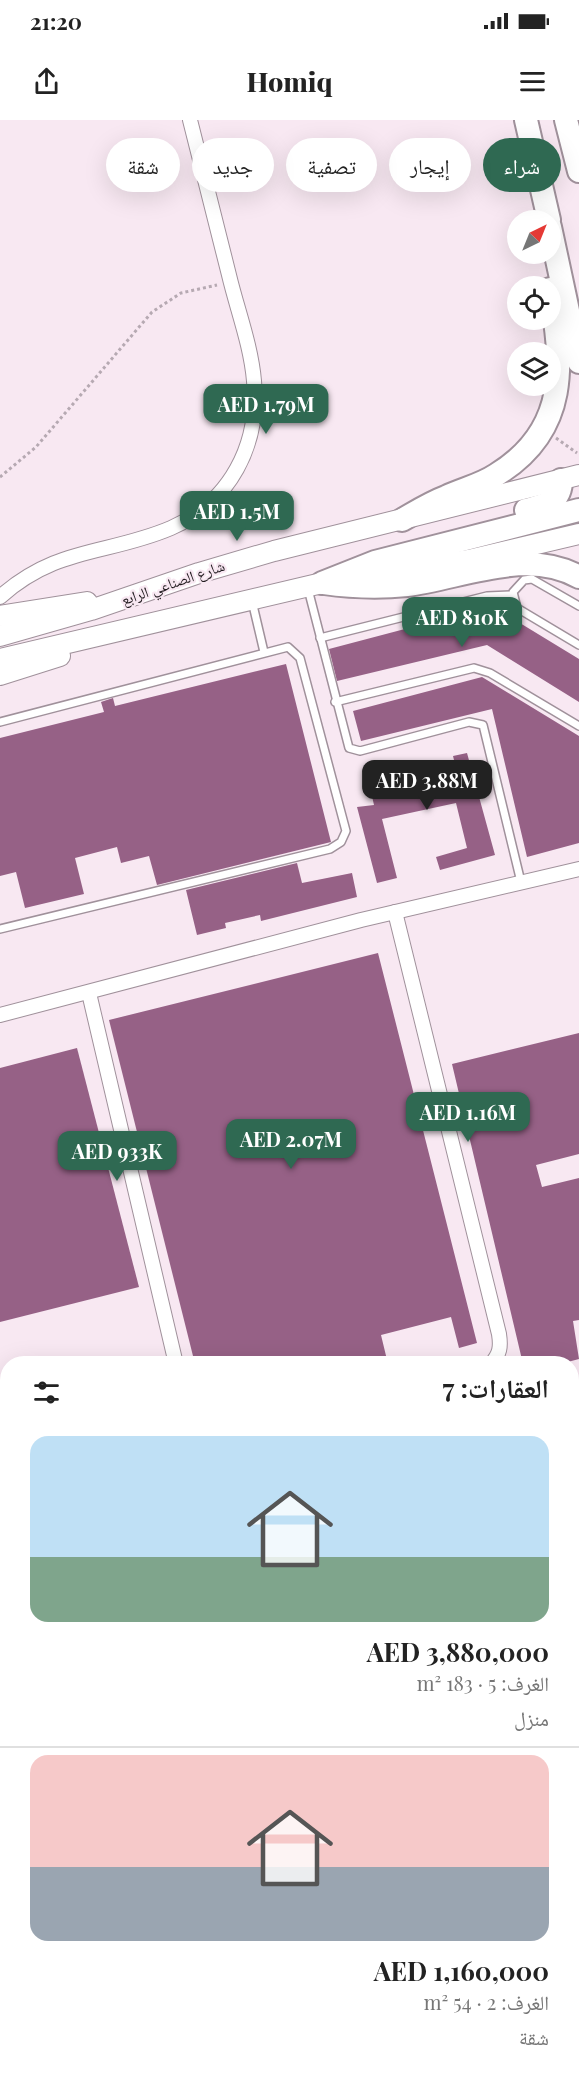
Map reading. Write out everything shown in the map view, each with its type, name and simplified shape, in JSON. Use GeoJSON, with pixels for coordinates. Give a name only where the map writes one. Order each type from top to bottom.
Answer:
{"type":"FeatureCollection","features":[{"type":"Feature","properties":{"kind":"main road"},"geometry":{"type":"LineString","coordinates":[[526,120],[546,210]]}},
{"type":"Feature","properties":{"kind":"main road"},"geometry":{"type":"LineString","coordinates":[[566,120],[579,171]]}},
{"type":"Feature","properties":{"kind":"main road"},"geometry":{"type":"LineString","coordinates":[[561,237],[565,242],[579,287]]}},
{"type":"Feature","properties":{"kind":"main road"},"geometry":{"type":"LineString","coordinates":[[558,264],[579,362]]}},
{"type":"Feature","properties":{"kind":"main road"},"geometry":{"type":"LineString","coordinates":[[402,520],[438,500],[495,476],[518,460],[543,428],[550,415],[558,388],[560,359],[556,330]]}},
{"type":"Feature","properties":{"kind":"main road"},"geometry":{"type":"LineString","coordinates":[[353,569],[383,549],[399,543],[548,505],[556,499],[570,478]]}},
{"type":"Feature","properties":{"kind":"main road","name":"شارع الصناعي الرابع"},"geometry":{"type":"LineString","coordinates":[[0,636],[263,554],[570,478]]}},
{"type":"Feature","properties":{"kind":"main road"},"geometry":{"type":"LineString","coordinates":[[315,585],[353,569],[579,510]]}},
{"type":"Feature","properties":{"kind":"main road","name":"شارع الصناعي الرابع"},"geometry":{"type":"LineString","coordinates":[[0,658],[315,585],[469,560],[579,534]]}},
{"type":"Feature","properties":{"kind":"main road"},"geometry":{"type":"LineString","coordinates":[[315,585],[351,587],[408,585],[527,564],[551,567],[579,577]]}},
{"type":"Feature","properties":{"kind":"main road"},"geometry":{"type":"LineString","coordinates":[[0,616],[129,597]]}},
{"type":"Feature","properties":{"kind":"main road"},"geometry":{"type":"LineString","coordinates":[[0,675],[59,656],[121,631]]}},
{"type":"Feature","properties":{"kind":"street"},"geometry":{"type":"LineString","coordinates":[[0,597],[23,578],[59,560],[169,529],[209,506],[238,470],[246,448],[255,402],[250,356],[190,120]]}},
{"type":"Feature","properties":{"kind":"street"},"geometry":{"type":"LineString","coordinates":[[0,1015],[395,912],[579,868]]}},
{"type":"Feature","properties":{"kind":"street"},"geometry":{"type":"LineString","coordinates":[[395,912],[499,1334],[501,1345],[498,1356]]}},
{"type":"Feature","properties":{"kind":"street"},"geometry":{"type":"LineString","coordinates":[[89,993],[174,1356]]}},
{"type":"Feature","properties":{"kind":"lane"},"geometry":{"type":"LineString","coordinates":[[579,606],[532,579],[517,585],[513,595],[517,608],[579,645]]}},
{"type":"Feature","properties":{"kind":"lane"},"geometry":{"type":"LineString","coordinates":[[315,585],[320,638],[345,743],[354,751],[470,722],[483,725],[521,883]]}},
{"type":"Feature","properties":{"kind":"lane"},"geometry":{"type":"LineString","coordinates":[[320,638],[487,596],[513,595]]}},
{"type":"Feature","properties":{"kind":"lane"},"geometry":{"type":"LineString","coordinates":[[252,601],[264,652]]}},
{"type":"Feature","properties":{"kind":"lane"},"geometry":{"type":"LineString","coordinates":[[0,722],[288,647],[300,658],[346,824],[341,843],[330,849],[0,929]]}},
{"type":"Feature","properties":{"kind":"lane"},"geometry":{"type":"LineString","coordinates":[[335,702],[474,668],[490,673],[579,726]]}},
{"type":"Feature","properties":{"kind":"path"},"geometry":{"type":"LineString","coordinates":[[0,477],[36,447],[152,312],[181,293],[214,285],[231,285]]}},
{"type":"Feature","properties":{"kind":"path"},"geometry":{"type":"LineString","coordinates":[[543,428],[578,453],[579,461]]}},
{"type":"Feature","properties":{"kind":"building"},"geometry":{"type":"Polygon","coordinates":[[[492,606],[579,659],[579,702],[487,645],[337,681],[329,649],[492,606]]]}},
{"type":"Feature","properties":{"kind":"building"},"geometry":{"type":"Polygon","coordinates":[[[286,664],[331,842],[157,885],[149,856],[121,863],[117,847],[75,858],[84,894],[25,908],[16,872],[0,876],[0,738],[104,712],[101,702],[113,698],[115,706],[286,664]]]}},
{"type":"Feature","properties":{"kind":"building"},"geometry":{"type":"Polygon","coordinates":[[[482,677],[579,736],[579,843],[527,857],[492,709],[361,741],[353,711],[482,677]]]}},
{"type":"Feature","properties":{"kind":"building"},"geometry":{"type":"Polygon","coordinates":[[[467,753],[495,855],[440,870],[436,857],[467,848],[456,803],[382,819],[397,878],[377,883],[357,807],[374,805],[371,792],[391,788],[387,764],[405,760],[407,772],[454,760],[453,756],[467,753]]]}},
{"type":"Feature","properties":{"kind":"building"},"geometry":{"type":"Polygon","coordinates":[[[297,863],[302,883],[352,873],[357,897],[261,921],[260,915],[225,923],[226,928],[197,935],[186,890],[297,863]]]}},
{"type":"Feature","properties":{"kind":"building"},"geometry":{"type":"Polygon","coordinates":[[[378,953],[477,1343],[459,1348],[451,1317],[381,1335],[386,1356],[193,1356],[109,1020],[378,953]]]}},
{"type":"Feature","properties":{"kind":"building"},"geometry":{"type":"Polygon","coordinates":[[[579,1033],[579,1154],[536,1165],[542,1187],[579,1178],[579,1320],[573,1321],[579,1356],[521,1356],[452,1064],[579,1033]]]}},
{"type":"Feature","properties":{"kind":"building"},"geometry":{"type":"Polygon","coordinates":[[[77,1048],[139,1287],[0,1322],[0,1068],[77,1048]]]}}]}
